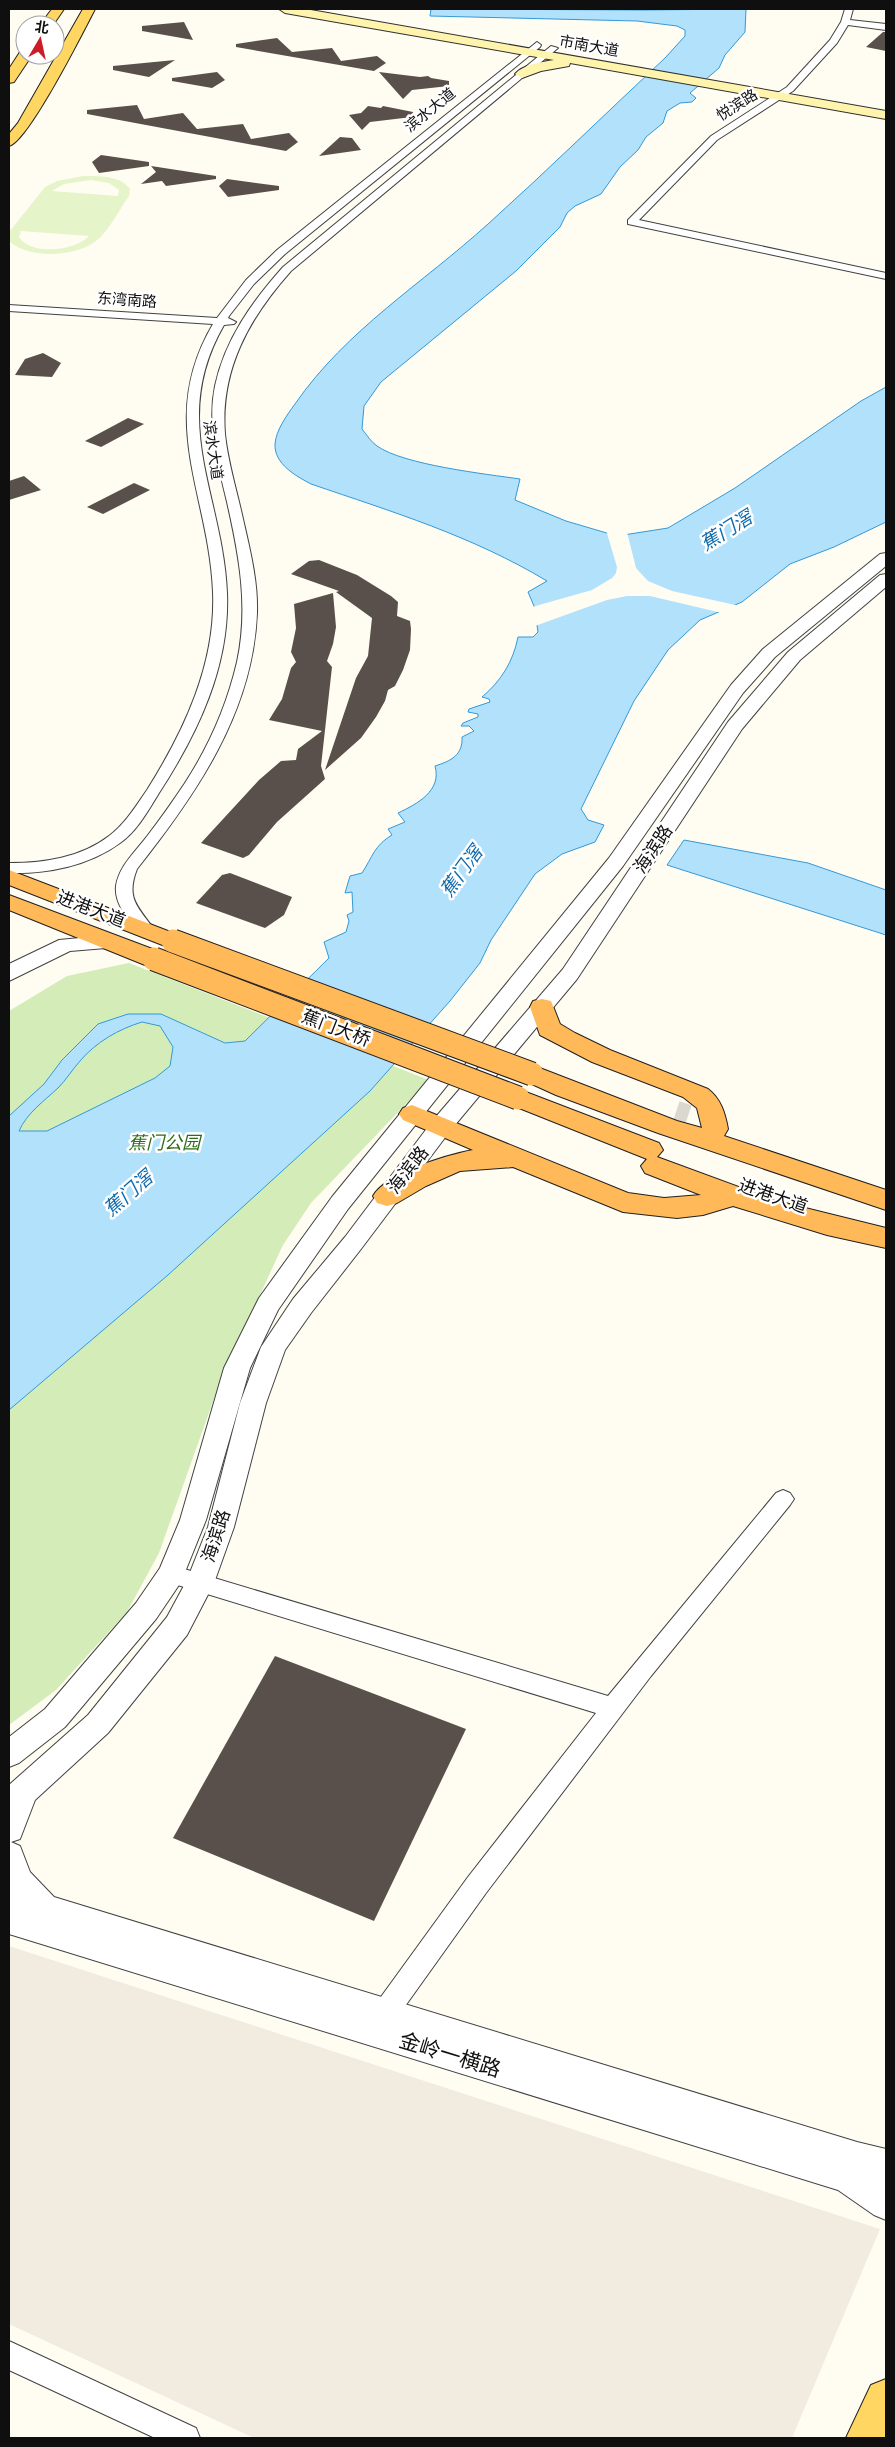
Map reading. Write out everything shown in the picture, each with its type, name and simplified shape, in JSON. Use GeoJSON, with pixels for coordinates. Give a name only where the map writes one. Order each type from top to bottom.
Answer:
{"type":"FeatureCollection","features":[{"type":"Feature","properties":{"kind":"highway","name":"进港大道"},"geometry":{"type":"LineString","coordinates":[[9,877],[173,941]]}},
{"type":"Feature","properties":{"kind":"highway","name":"进港大道"},"geometry":{"type":"LineString","coordinates":[[9,902],[154,959]]}},
{"type":"Feature","properties":{"kind":"highway","name":"蕉门大桥"},"geometry":{"type":"LineString","coordinates":[[173,941],[532,1074]]}},
{"type":"Feature","properties":{"kind":"highway","name":"蕉门大桥"},"geometry":{"type":"LineString","coordinates":[[154,959],[518,1098]]}},
{"type":"Feature","properties":{"kind":"highway"},"geometry":{"type":"LineString","coordinates":[[542,1007],[549,1029],[570,1043],[590,1053],[692,1091],[705,1098],[711,1107],[715,1129]]}},
{"type":"Feature","properties":{"kind":"highway","name":"进港大道"},"geometry":{"type":"LineString","coordinates":[[532,1074],[560,1100]]}},
{"type":"Feature","properties":{"kind":"highway","name":"进港大道"},"geometry":{"type":"LineString","coordinates":[[518,1098],[560,1100],[677,1123],[886,1200]]}},
{"type":"Feature","properties":{"kind":"highway"},"geometry":{"type":"LineString","coordinates":[[560,1100],[590,1139],[652,1158],[730,1196],[842,1230],[886,1238]]}},
{"type":"Feature","properties":{"kind":"highway"},"geometry":{"type":"LineString","coordinates":[[412,1114],[623,1202],[648,1208],[687,1208],[712,1204],[730,1196]]}},
{"type":"Feature","properties":{"kind":"highway"},"geometry":{"type":"LineString","coordinates":[[677,1123],[715,1129],[886,1188]]}},
{"type":"Feature","properties":{"kind":"highway"},"geometry":{"type":"LineString","coordinates":[[387,1196],[442,1166],[496,1157],[522,1159]]}},
{"type":"Feature","properties":{"kind":"highway","name":"进港大道"},"geometry":{"type":"LineString","coordinates":[[652,1158],[886,1233]]}},
{"type":"Feature","properties":{"kind":"main road"},"geometry":{"type":"LineString","coordinates":[[65,32],[81,9]]}},
{"type":"Feature","properties":{"kind":"main road"},"geometry":{"type":"LineString","coordinates":[[9,142],[24,125],[89,9]]}},
{"type":"Feature","properties":{"kind":"main road","name":"市南大道"},"geometry":{"type":"LineString","coordinates":[[286,9],[481,44],[532,48]]}},
{"type":"Feature","properties":{"kind":"main road","name":"市南大道"},"geometry":{"type":"LineString","coordinates":[[332,9],[532,48],[785,93],[886,115]]}},
{"type":"Feature","properties":{"kind":"main road"},"geometry":{"type":"LineString","coordinates":[[481,44],[506,54],[510,63],[504,71]]}},
{"type":"Feature","properties":{"kind":"main road","name":"市南大道"},"geometry":{"type":"LineString","coordinates":[[550,51],[584,62],[609,62]]}},
{"type":"Feature","properties":{"kind":"main road"},"geometry":{"type":"LineString","coordinates":[[522,74],[545,66],[584,62]]}},
{"type":"Feature","properties":{"kind":"main road"},"geometry":{"type":"LineString","coordinates":[[9,78],[18,65]]}},
{"type":"Feature","properties":{"kind":"main road"},"geometry":{"type":"LineString","coordinates":[[10,127],[45,65]]}},
{"type":"Feature","properties":{"kind":"main road","name":"市南大道"},"geometry":{"type":"LineString","coordinates":[[785,93],[886,106]]}},
{"type":"Feature","properties":{"kind":"main road"},"geometry":{"type":"LineString","coordinates":[[867,2438],[886,2400]]}},
{"type":"Feature","properties":{"kind":"street","name":"悦滨路"},"geometry":{"type":"LineString","coordinates":[[849,9],[845,22],[834,41],[785,93],[714,138],[632,222],[886,276]]}},
{"type":"Feature","properties":{"kind":"street"},"geometry":{"type":"LineString","coordinates":[[845,22],[886,27]]}},
{"type":"Feature","properties":{"kind":"street","name":"滨水大道"},"geometry":{"type":"LineString","coordinates":[[9,868],[38,867],[60,863],[86,854],[114,839],[127,828],[163,777],[182,744],[200,704],[218,636],[220,593],[215,553],[194,453],[192,415],[196,378],[202,360],[220,322],[251,280],[280,252],[532,48]]}},
{"type":"Feature","properties":{"kind":"street","name":"滨水大道"},"geometry":{"type":"LineString","coordinates":[[147,931],[128,908],[124,898],[125,878],[130,868],[177,808],[209,756],[233,698],[248,636],[250,613],[248,571],[221,451],[218,414],[222,378],[227,361],[244,323],[273,283],[301,256],[550,51]]}},
{"type":"Feature","properties":{"kind":"street","name":"东湾南路"},"geometry":{"type":"LineString","coordinates":[[9,308],[244,323]]}},
{"type":"Feature","properties":{"kind":"street","name":"海滨路"},"geometry":{"type":"LineString","coordinates":[[9,1754],[55,1718],[146,1611],[170,1574],[193,1520],[237,1368],[268,1305],[340,1203],[630,843],[744,682],[769,653],[886,558]]}},
{"type":"Feature","properties":{"kind":"street","name":"海滨路"},"geometry":{"type":"LineString","coordinates":[[16,1797],[98,1724],[177,1626],[200,1583],[221,1527],[253,1403],[274,1347],[302,1306],[353,1243],[442,1125],[570,974],[735,726],[794,656],[886,579]]}},
{"type":"Feature","properties":{"kind":"street"},"geometry":{"type":"LineString","coordinates":[[9,974],[22,965],[66,946],[111,942]]}},
{"type":"Feature","properties":{"kind":"street"},"geometry":{"type":"LineString","coordinates":[[378,2022],[477,1885],[613,1708],[783,1499]]}},
{"type":"Feature","properties":{"kind":"street"},"geometry":{"type":"LineString","coordinates":[[170,1574],[613,1708]]}},
{"type":"Feature","properties":{"kind":"street"},"geometry":{"type":"LineString","coordinates":[[9,1829],[16,1797]]}},
{"type":"Feature","properties":{"kind":"street"},"geometry":{"type":"LineString","coordinates":[[9,1856],[17,1881],[46,1910]]}},
{"type":"Feature","properties":{"kind":"street","name":"金岭一横路"},"geometry":{"type":"LineString","coordinates":[[9,1898],[378,2022],[847,2176],[886,2202]]}},
{"type":"Feature","properties":{"kind":"street","name":"金岭一横路"},"geometry":{"type":"LineString","coordinates":[[9,1919],[886,2166]]}},
{"type":"Feature","properties":{"kind":"street"},"geometry":{"type":"LineString","coordinates":[[9,2355],[186,2438]]}},
{"type":"Feature","properties":{"kind":"green space"},"geometry":{"type":"Polygon","coordinates":[[[83,176],[108,177],[126,184],[130,189],[129,196],[101,237],[77,250],[53,254],[41,253],[29,251],[10,242],[10,231],[45,187],[57,181],[83,176]],[[91,180],[64,184],[52,191],[118,196],[119,190],[109,183],[91,180]],[[21,231],[19,237],[25,243],[43,249],[64,248],[74,245],[89,236],[21,231]]]}},
{"type":"Feature","properties":{"kind":"green space","name":"蕉门公园"},"geometry":{"type":"Polygon","coordinates":[[[129,963],[429,1080],[311,1203],[283,1245],[221,1379],[159,1553],[127,1612],[56,1690],[9,1725],[9,1011],[67,976],[129,963]]]}},
{"type":"Feature","properties":{"kind":"shaded area"},"geometry":{"type":"Polygon","coordinates":[[[9,1946],[880,2229],[792,2438],[254,2438],[9,2324],[9,1946]]]}},
{"type":"Feature","properties":{"kind":"water","name":"蕉门滘"},"geometry":{"type":"Polygon","coordinates":[[[431,9],[746,9],[745,32],[725,55],[719,68],[690,93],[696,98],[692,102],[680,103],[667,111],[663,123],[646,137],[638,150],[620,167],[601,194],[575,206],[567,213],[560,227],[516,271],[381,382],[364,406],[362,429],[371,440],[377,446],[390,453],[425,463],[520,479],[515,500],[566,521],[617,536],[668,528],[735,488],[861,401],[886,387],[886,522],[834,547],[790,564],[742,602],[700,620],[668,650],[634,701],[581,809],[588,820],[604,825],[595,842],[562,854],[535,874],[491,940],[480,963],[450,1001],[370,1091],[168,1275],[9,1410],[9,1116],[44,1084],[62,1060],[98,1024],[128,1014],[161,1014],[225,1043],[245,1041],[329,958],[324,942],[346,932],[349,921],[347,915],[353,912],[352,892],[345,893],[350,876],[362,873],[377,847],[392,835],[388,829],[405,822],[398,813],[420,801],[431,789],[435,783],[435,766],[455,756],[462,743],[462,737],[474,731],[469,726],[461,726],[463,723],[478,717],[478,714],[468,712],[469,709],[490,702],[489,699],[482,697],[505,670],[513,655],[518,637],[533,637],[538,632],[534,606],[528,592],[547,581],[490,551],[432,526],[311,484],[293,473],[278,458],[275,444],[277,433],[292,408],[315,377],[361,330],[463,246],[533,183],[665,58],[685,36],[685,30],[677,26],[637,21],[430,16],[431,9]],[[142,1022],[116,1032],[101,1042],[86,1054],[61,1085],[31,1113],[19,1131],[47,1131],[155,1078],[170,1066],[173,1047],[160,1026],[142,1022]]]}},
{"type":"Feature","properties":{"kind":"water"},"geometry":{"type":"Polygon","coordinates":[[[684,840],[808,863],[886,890],[886,935],[667,865],[684,840]]]}},
{"type":"Feature","properties":{"kind":"pier"},"geometry":{"type":"Polygon","coordinates":[[[606,530],[618,533],[627,532],[636,568],[648,581],[672,591],[740,606],[722,613],[650,596],[627,596],[607,600],[535,626],[532,607],[592,590],[612,578],[616,573],[617,567],[606,530]]]}},
{"type":"Feature","properties":{"kind":"building"},"geometry":{"type":"Polygon","coordinates":[[[184,22],[193,40],[142,31],[142,26],[184,22]]]}},
{"type":"Feature","properties":{"kind":"building"},"geometry":{"type":"Polygon","coordinates":[[[883,32],[886,32],[886,51],[866,47],[883,32]]]}},
{"type":"Feature","properties":{"kind":"building"},"geometry":{"type":"Polygon","coordinates":[[[277,38],[292,52],[332,48],[341,61],[377,56],[386,63],[374,71],[236,47],[236,44],[277,38]]]}},
{"type":"Feature","properties":{"kind":"building"},"geometry":{"type":"Polygon","coordinates":[[[175,60],[149,77],[113,70],[113,66],[175,60]]]}},
{"type":"Feature","properties":{"kind":"building"},"geometry":{"type":"Polygon","coordinates":[[[217,72],[225,80],[212,88],[172,81],[172,78],[217,72]]]}},
{"type":"Feature","properties":{"kind":"building"},"geometry":{"type":"Polygon","coordinates":[[[379,72],[420,77],[428,76],[449,81],[449,86],[412,90],[403,99],[379,72]]]}},
{"type":"Feature","properties":{"kind":"building"},"geometry":{"type":"Polygon","coordinates":[[[137,105],[144,119],[183,113],[197,129],[243,124],[251,139],[289,133],[298,142],[286,151],[87,114],[87,110],[137,105]]]}},
{"type":"Feature","properties":{"kind":"building"},"geometry":{"type":"Polygon","coordinates":[[[368,106],[381,108],[383,106],[413,112],[412,117],[370,122],[362,130],[349,115],[361,113],[368,106]]]}},
{"type":"Feature","properties":{"kind":"building"},"geometry":{"type":"Polygon","coordinates":[[[340,137],[352,138],[361,150],[319,156],[340,137]]]}},
{"type":"Feature","properties":{"kind":"building"},"geometry":{"type":"Polygon","coordinates":[[[101,155],[149,162],[149,166],[99,173],[92,162],[101,155]]]}},
{"type":"Feature","properties":{"kind":"building"},"geometry":{"type":"Polygon","coordinates":[[[151,166],[216,176],[216,179],[166,186],[162,181],[141,184],[156,172],[151,166]]]}},
{"type":"Feature","properties":{"kind":"building"},"geometry":{"type":"Polygon","coordinates":[[[227,179],[279,186],[279,190],[228,197],[219,186],[227,179]]]}},
{"type":"Feature","properties":{"kind":"building"},"geometry":{"type":"Polygon","coordinates":[[[43,353],[61,363],[52,377],[15,375],[25,359],[43,353]]]}},
{"type":"Feature","properties":{"kind":"building"},"geometry":{"type":"Polygon","coordinates":[[[128,418],[144,424],[101,447],[85,441],[128,418]]]}},
{"type":"Feature","properties":{"kind":"building"},"geometry":{"type":"Polygon","coordinates":[[[24,476],[41,490],[9,500],[9,481],[24,476]]]}},
{"type":"Feature","properties":{"kind":"building"},"geometry":{"type":"Polygon","coordinates":[[[134,483],[150,490],[103,514],[87,507],[134,483]]]}},
{"type":"Feature","properties":{"kind":"building"},"geometry":{"type":"Polygon","coordinates":[[[319,560],[357,575],[391,596],[398,602],[397,616],[410,621],[411,629],[410,650],[395,686],[388,690],[385,701],[376,717],[361,738],[325,770],[356,678],[368,656],[372,618],[336,592],[339,591],[291,574],[309,561],[319,560]]]}},
{"type":"Feature","properties":{"kind":"building"},"geometry":{"type":"Polygon","coordinates":[[[333,593],[336,627],[327,661],[332,667],[321,766],[325,779],[277,822],[249,855],[243,858],[201,843],[259,780],[281,761],[296,760],[298,749],[322,731],[269,720],[282,699],[291,668],[296,662],[291,652],[296,628],[294,604],[333,593]]]}},
{"type":"Feature","properties":{"kind":"building"},"geometry":{"type":"Polygon","coordinates":[[[230,873],[292,897],[284,915],[265,928],[196,903],[222,875],[230,873]]]}},
{"type":"Feature","properties":{"kind":"building"},"geometry":{"type":"Polygon","coordinates":[[[275,1656],[466,1729],[374,1921],[173,1838],[275,1656]]]}},
{"type":"Feature","properties":{"kind":"tunnel"},"geometry":{"type":"LineString","coordinates":[[675,1115],[687,1119]]}}]}
